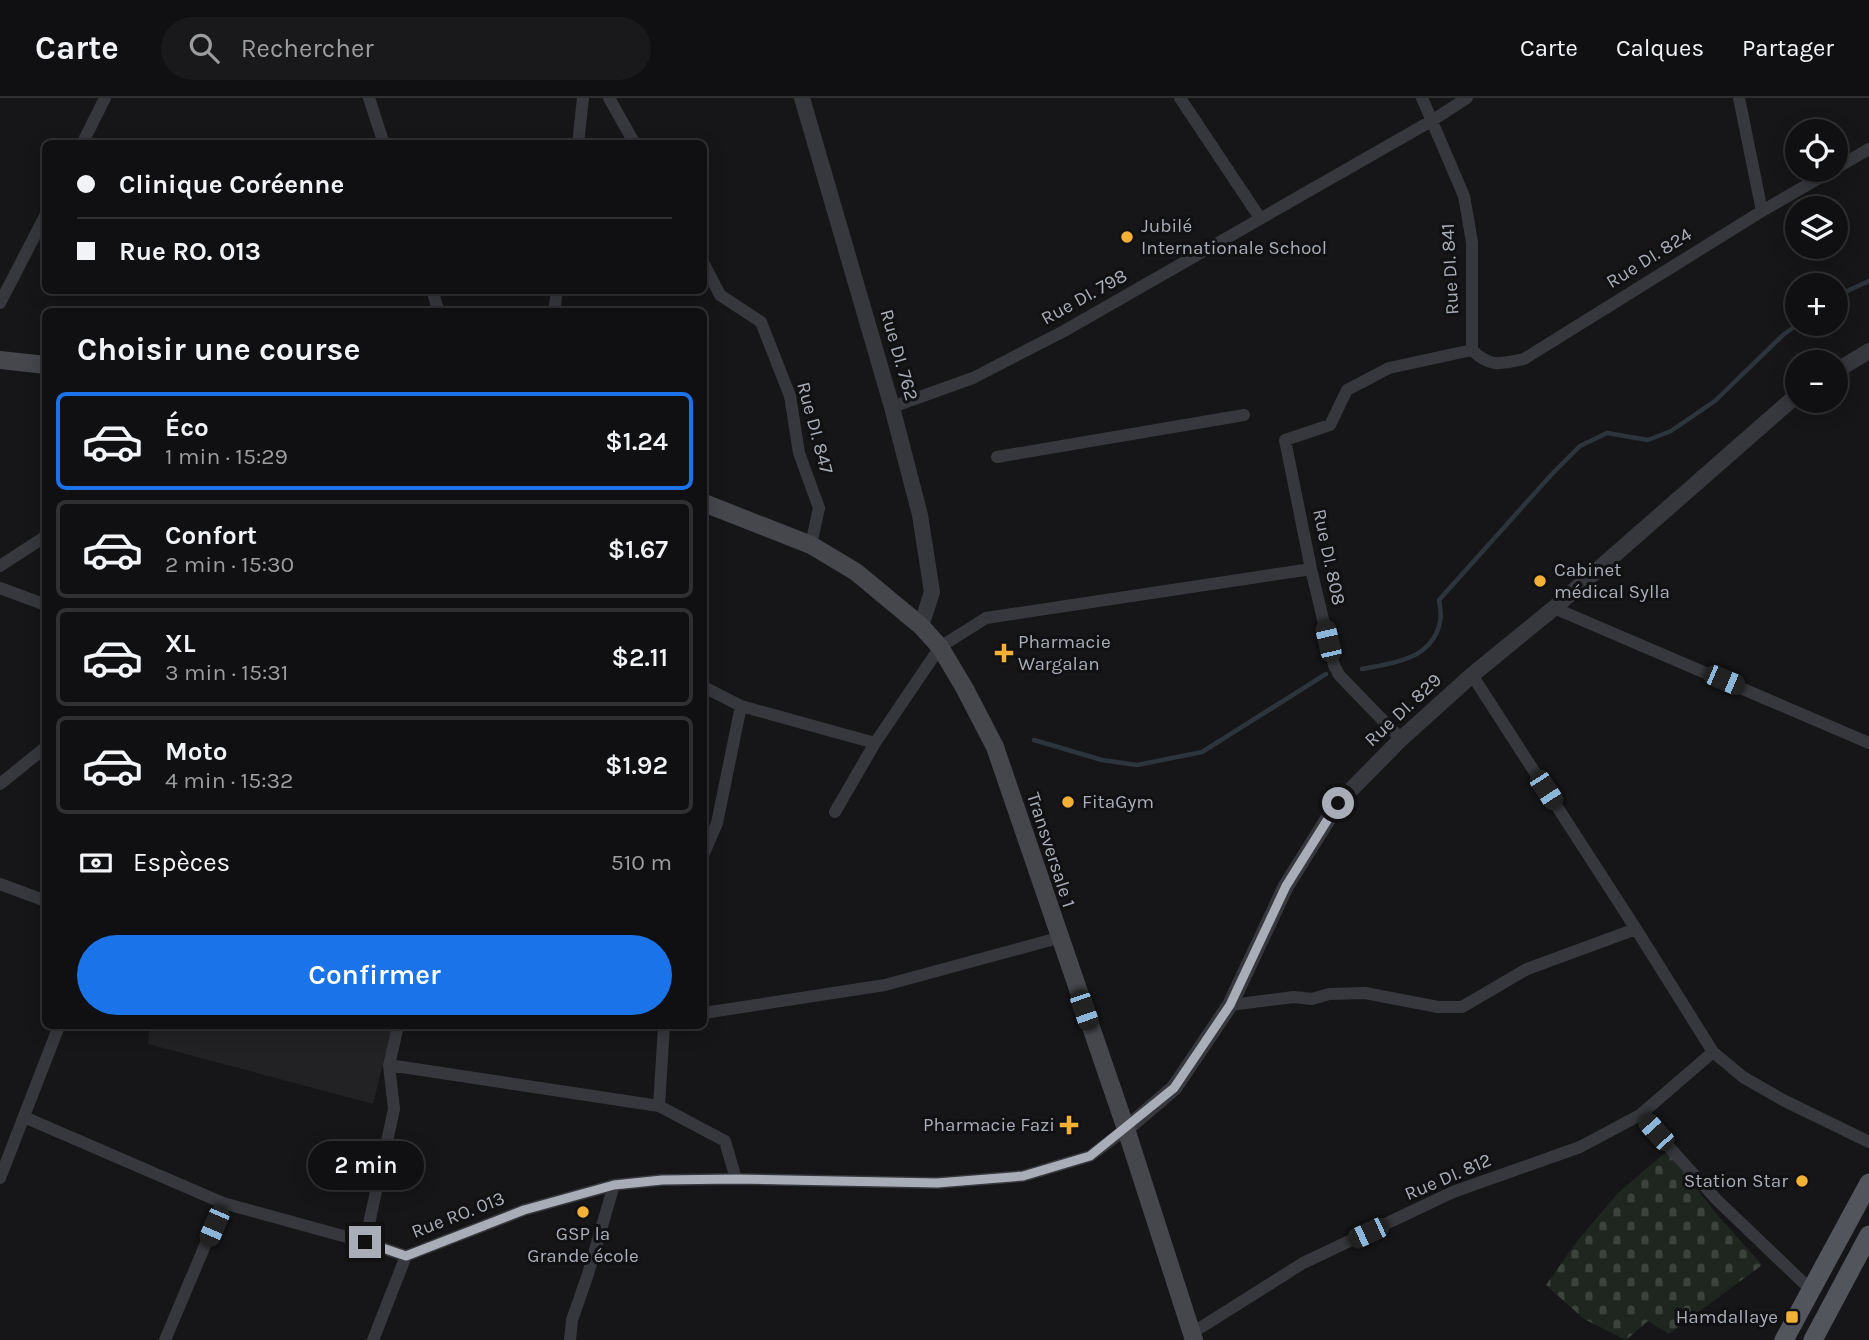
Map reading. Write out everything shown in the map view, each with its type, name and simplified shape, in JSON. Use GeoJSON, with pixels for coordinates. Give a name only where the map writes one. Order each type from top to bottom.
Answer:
{"type":"FeatureCollection","features":[{"type":"Feature","properties":{"kind":"main road"},"geometry":{"type":"LineString","coordinates":[[0,360],[42,365]]}},
{"type":"Feature","properties":{"kind":"main road","name":"Transversale 1"},"geometry":{"type":"LineString","coordinates":[[707,504],[811,545],[856,572],[921,626],[940,647],[995,747],[1058,938],[1126,1129],[1193,1336]]}},
{"type":"Feature","properties":{"kind":"main road"},"geometry":{"type":"LineString","coordinates":[[1784,1340],[1869,1183]]}},
{"type":"Feature","properties":{"kind":"main road"},"geometry":{"type":"LineString","coordinates":[[1813,1340],[1869,1235]]}},
{"type":"Feature","properties":{"kind":"street"},"geometry":{"type":"LineString","coordinates":[[84,140],[105,98]]}},
{"type":"Feature","properties":{"kind":"street"},"geometry":{"type":"LineString","coordinates":[[369,98],[383,140]]}},
{"type":"Feature","properties":{"kind":"street"},"geometry":{"type":"LineString","coordinates":[[578,140],[583,98]]}},
{"type":"Feature","properties":{"kind":"street"},"geometry":{"type":"LineString","coordinates":[[609,98],[633,140]]}},
{"type":"Feature","properties":{"kind":"street","name":"Rue DI. 762"},"geometry":{"type":"LineString","coordinates":[[802,98],[892,407],[920,515],[932,592],[921,626]]}},
{"type":"Feature","properties":{"kind":"street"},"geometry":{"type":"LineString","coordinates":[[1180,98],[1260,218]]}},
{"type":"Feature","properties":{"kind":"street","name":"Rue DI. 841"},"geometry":{"type":"LineString","coordinates":[[1422,98],[1464,196],[1472,243],[1476,355]]}},
{"type":"Feature","properties":{"kind":"street","name":"Rue DI. 798"},"geometry":{"type":"LineString","coordinates":[[892,407],[973,378],[1064,331],[1467,98]]}},
{"type":"Feature","properties":{"kind":"street"},"geometry":{"type":"LineString","coordinates":[[1739,98],[1762,211]]}},
{"type":"Feature","properties":{"kind":"street","name":"Rue DI. 824"},"geometry":{"type":"LineString","coordinates":[[1848,161],[1869,149]]}},
{"type":"Feature","properties":{"kind":"street","name":"Rue DI. 824"},"geometry":{"type":"LineString","coordinates":[[1286,440],[1330,425],[1347,390],[1389,368],[1476,355],[1497,364],[1524,359],[1812,182]]}},
{"type":"Feature","properties":{"kind":"street"},"geometry":{"type":"LineString","coordinates":[[0,303],[42,222]]}},
{"type":"Feature","properties":{"kind":"street","name":"Rue DI. 847"},"geometry":{"type":"LineString","coordinates":[[707,270],[720,295],[761,322],[790,396],[799,453],[819,508],[811,545]]}},
{"type":"Feature","properties":{"kind":"street"},"geometry":{"type":"LineString","coordinates":[[1848,364],[1869,351]]}},
{"type":"Feature","properties":{"kind":"street","name":"Rue DI. 829"},"geometry":{"type":"LineString","coordinates":[[1126,1129],[1174,1088],[1230,1005],[1286,886],[1338,803],[1401,738],[1785,406]]}},
{"type":"Feature","properties":{"kind":"street"},"geometry":{"type":"LineString","coordinates":[[997,457],[1244,415]]}},
{"type":"Feature","properties":{"kind":"street","name":"Rue DI. 808"},"geometry":{"type":"LineString","coordinates":[[1286,440],[1311,569],[1334,665],[1339,675],[1401,738]]}},
{"type":"Feature","properties":{"kind":"street"},"geometry":{"type":"LineString","coordinates":[[0,566],[42,539]]}},
{"type":"Feature","properties":{"kind":"street"},"geometry":{"type":"LineString","coordinates":[[835,812],[875,743],[940,647],[986,618],[1311,569]]}},
{"type":"Feature","properties":{"kind":"street"},"geometry":{"type":"LineString","coordinates":[[0,587],[42,603]]}},
{"type":"Feature","properties":{"kind":"street"},"geometry":{"type":"LineString","coordinates":[[1554,608],[1869,743]]}},
{"type":"Feature","properties":{"kind":"street"},"geometry":{"type":"LineString","coordinates":[[1472,675],[1713,1052],[1743,1077],[1783,1100],[1869,1142]]}},
{"type":"Feature","properties":{"kind":"street"},"geometry":{"type":"LineString","coordinates":[[707,689],[741,706],[875,743]]}},
{"type":"Feature","properties":{"kind":"street"},"geometry":{"type":"LineString","coordinates":[[707,846],[717,823],[741,706]]}},
{"type":"Feature","properties":{"kind":"street"},"geometry":{"type":"LineString","coordinates":[[0,784],[42,750]]}},
{"type":"Feature","properties":{"kind":"street"},"geometry":{"type":"LineString","coordinates":[[0,884],[42,900]]}},
{"type":"Feature","properties":{"kind":"street"},"geometry":{"type":"LineString","coordinates":[[1230,1005],[1294,997],[1312,999],[1329,994],[1365,993],[1438,1007],[1462,1007],[1527,969],[1636,929]]}},
{"type":"Feature","properties":{"kind":"street"},"geometry":{"type":"LineString","coordinates":[[707,1013],[885,985],[1058,938]]}},
{"type":"Feature","properties":{"kind":"street"},"geometry":{"type":"LineString","coordinates":[[0,1178],[58,1029]]}},
{"type":"Feature","properties":{"kind":"street"},"geometry":{"type":"LineString","coordinates":[[365,1242],[394,1109],[389,1065],[397,1029]]}},
{"type":"Feature","properties":{"kind":"street"},"geometry":{"type":"LineString","coordinates":[[659,1105],[664,1029]]}},
{"type":"Feature","properties":{"kind":"street","name":"Rue DI. 812"},"geometry":{"type":"LineString","coordinates":[[1193,1336],[1303,1263],[1453,1192],[1580,1147],[1640,1115],[1713,1052]]}},
{"type":"Feature","properties":{"kind":"street"},"geometry":{"type":"LineString","coordinates":[[389,1065],[659,1105],[725,1141],[736,1179]]}},
{"type":"Feature","properties":{"kind":"street"},"geometry":{"type":"LineString","coordinates":[[1640,1115],[1717,1200],[1811,1290]]}},
{"type":"Feature","properties":{"kind":"street","name":"Rue RO. 013"},"geometry":{"type":"LineString","coordinates":[[24,1117],[223,1203],[406,1256],[524,1210],[614,1185],[662,1180],[736,1179],[937,1183],[1023,1176],[1090,1156],[1126,1129]]}},
{"type":"Feature","properties":{"kind":"street"},"geometry":{"type":"LineString","coordinates":[[570,1340],[572,1320],[614,1185]]}},
{"type":"Feature","properties":{"kind":"street"},"geometry":{"type":"LineString","coordinates":[[165,1340],[223,1203]]}},
{"type":"Feature","properties":{"kind":"street"},"geometry":{"type":"LineString","coordinates":[[373,1340],[406,1256]]}},
{"type":"Feature","properties":{"kind":"shaded area"},"geometry":{"type":"Polygon","coordinates":[[[150,1029],[391,1029],[373,1104],[148,1044],[150,1029]]]}},
{"type":"Feature","properties":{"kind":"green space"},"geometry":{"type":"Polygon","coordinates":[[[1667,1151],[1715,1212],[1762,1265],[1669,1334],[1648,1321],[1626,1340],[1584,1319],[1546,1285],[1578,1240],[1618,1193],[1667,1151]]]}},
{"type":"Feature","properties":{"kind":"waterway"},"geometry":{"type":"LineString","coordinates":[[1848,291],[1869,281]]}},
{"type":"Feature","properties":{"kind":"waterway"},"geometry":{"type":"LineString","coordinates":[[1362,669],[1410,658],[1429,645],[1440,622],[1439,600],[1580,446],[1607,433],[1648,440],[1671,431],[1715,401],[1785,334]]}},
{"type":"Feature","properties":{"kind":"waterway"},"geometry":{"type":"LineString","coordinates":[[1034,740],[1102,760],[1137,765],[1202,752],[1326,674]]}},
{"type":"Feature","properties":{"kind":"place","name":"Jubilé Internationale School"},"geometry":{"type":"Point","coordinates":[1127,237]}},
{"type":"Feature","properties":{"kind":"place","name":"Cabinet médical Sylla"},"geometry":{"type":"Point","coordinates":[1540,581]}},
{"type":"Feature","properties":{"kind":"place","name":"Pharmacie Wargalan"},"geometry":{"type":"Point","coordinates":[1004,653]}},
{"type":"Feature","properties":{"kind":"place","name":"FitaGym"},"geometry":{"type":"Point","coordinates":[1068,802]}},
{"type":"Feature","properties":{"kind":"place","name":"Pharmacie Fazi"},"geometry":{"type":"Point","coordinates":[1069,1125]}},
{"type":"Feature","properties":{"kind":"place","name":"Station Star"},"geometry":{"type":"Point","coordinates":[1802,1181]}},
{"type":"Feature","properties":{"kind":"place","name":"GSP la Grande école"},"geometry":{"type":"Point","coordinates":[583,1212]}},
{"type":"Feature","properties":{"kind":"place","name":"Hamdallaye"},"geometry":{"type":"Point","coordinates":[1792,1317]}},
{"type":"Feature","properties":{"kind":"route"},"geometry":{"type":"LineString","coordinates":[[365,1242],[406,1256],[524,1210],[614,1185],[662,1180],[736,1179],[937,1183],[1023,1176],[1090,1156],[1174,1088],[1230,1005],[1286,886],[1338,803]]}}]}
